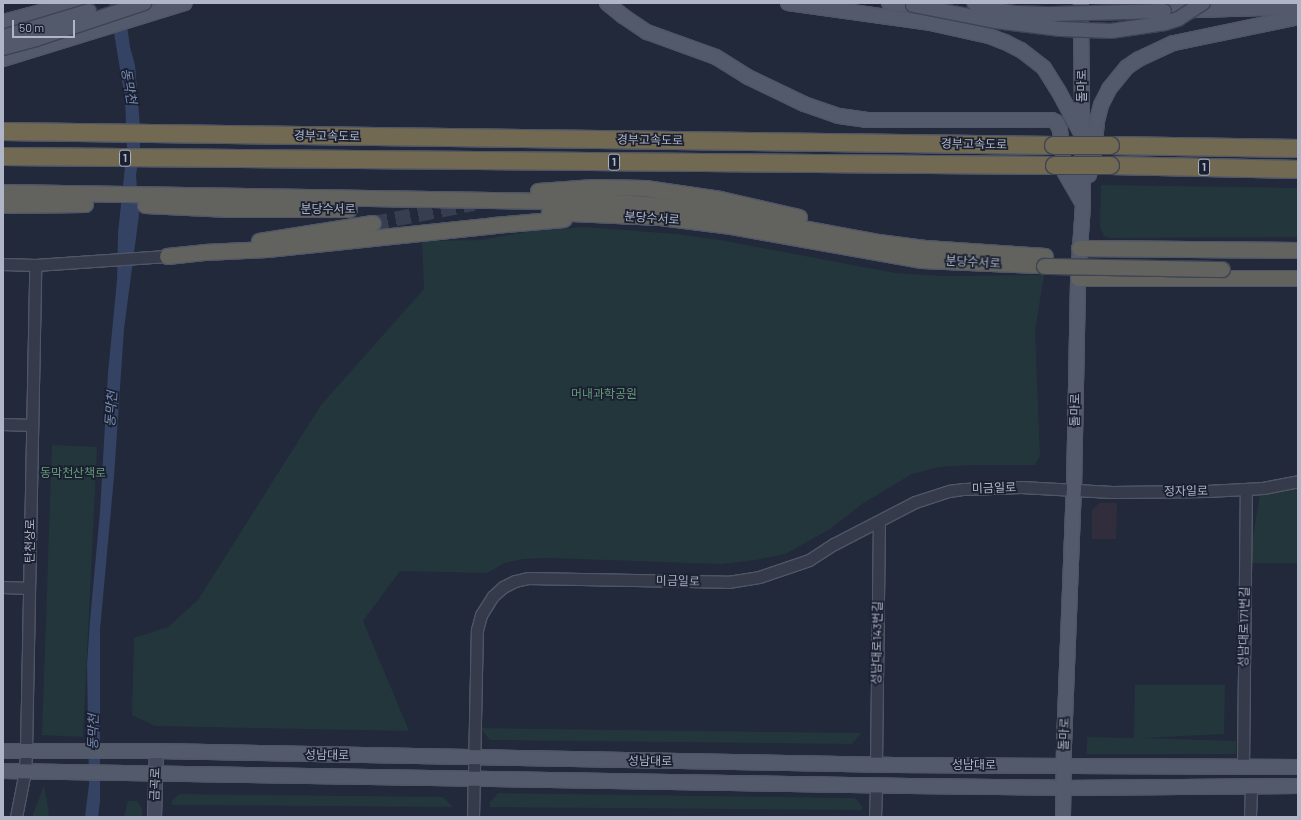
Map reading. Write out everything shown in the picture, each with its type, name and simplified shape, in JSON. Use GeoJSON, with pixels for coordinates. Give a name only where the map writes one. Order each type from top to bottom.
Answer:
{"type":"FeatureCollection","features":[{"type":"Feature","properties":{"kind":"highway","name":"경부고속도로"},"geometry":{"type":"LineString","coordinates":[[3,131],[1298,148]]}},
{"type":"Feature","properties":{"kind":"highway","name":"경부고속도로"},"geometry":{"type":"LineString","coordinates":[[3,156],[1110,165],[1298,169]]}},
{"type":"Feature","properties":{"kind":"highway"},"geometry":{"type":"LineString","coordinates":[[538,191],[594,187],[645,188],[720,199],[843,227],[878,242]]}},
{"type":"Feature","properties":{"kind":"highway","name":"분당수서로"},"geometry":{"type":"LineString","coordinates":[[3,192],[74,199],[637,204],[731,215],[878,242],[1045,261],[1298,270]]}},
{"type":"Feature","properties":{"kind":"highway","name":"분당수서로"},"geometry":{"type":"LineString","coordinates":[[3,205],[74,199]]}},
{"type":"Feature","properties":{"kind":"highway","name":"분당수서로"},"geometry":{"type":"LineString","coordinates":[[181,201],[229,208],[506,209],[613,216],[660,217],[731,226],[922,260],[1298,260]]}},
{"type":"Feature","properties":{"kind":"highway"},"geometry":{"type":"LineString","coordinates":[[204,252],[267,250],[494,225],[613,216]]}},
{"type":"Feature","properties":{"kind":"highway"},"geometry":{"type":"LineString","coordinates":[[167,256],[204,252],[373,223]]}},
{"type":"Feature","properties":{"kind":"highway"},"geometry":{"type":"LineString","coordinates":[[1079,248],[1298,250]]}},
{"type":"Feature","properties":{"kind":"highway"},"geometry":{"type":"LineString","coordinates":[[1078,278],[1298,278]]}},
{"type":"Feature","properties":{"kind":"main road"},"geometry":{"type":"LineString","coordinates":[[3,37],[114,3]]}},
{"type":"Feature","properties":{"kind":"main road"},"geometry":{"type":"LineString","coordinates":[[3,48],[36,39],[144,3]]}},
{"type":"Feature","properties":{"kind":"main road"},"geometry":{"type":"LineString","coordinates":[[607,3],[647,32],[716,57],[748,77],[804,104],[839,116],[866,120],[1052,120],[1056,122],[1060,130],[1065,173],[1083,205]]}},
{"type":"Feature","properties":{"kind":"main road"},"geometry":{"type":"LineString","coordinates":[[788,3],[930,23],[989,36],[1005,42],[1021,50],[1044,68],[1059,92],[1082,135]]}},
{"type":"Feature","properties":{"kind":"main road"},"geometry":{"type":"LineString","coordinates":[[888,3],[995,21],[1061,29],[1112,31],[1165,23],[1178,19],[1203,3]]}},
{"type":"Feature","properties":{"kind":"main road"},"geometry":{"type":"LineString","coordinates":[[974,3],[996,10],[1015,13],[1053,14],[1298,6]]}},
{"type":"Feature","properties":{"kind":"main road"},"geometry":{"type":"LineString","coordinates":[[1075,3],[1080,26]]}},
{"type":"Feature","properties":{"kind":"main road","name":"돌마로"},"geometry":{"type":"LineString","coordinates":[[1063,817],[1062,788],[1074,490],[1078,278],[1083,205],[1082,62],[1080,26],[1081,3]]}},
{"type":"Feature","properties":{"kind":"main road"},"geometry":{"type":"LineString","coordinates":[[1082,62],[1087,3]]}},
{"type":"Feature","properties":{"kind":"main road"},"geometry":{"type":"LineString","coordinates":[[3,22],[67,4]]}},
{"type":"Feature","properties":{"kind":"main road"},"geometry":{"type":"LineString","coordinates":[[3,59],[179,5]]}},
{"type":"Feature","properties":{"kind":"main road"},"geometry":{"type":"LineString","coordinates":[[1083,205],[1094,155],[1097,121],[1101,105],[1109,89],[1127,67],[1139,59],[1174,43],[1298,17]]}},
{"type":"Feature","properties":{"kind":"main road","name":"성남대로"},"geometry":{"type":"LineString","coordinates":[[3,751],[156,751],[476,758],[876,764],[1298,767]]}},
{"type":"Feature","properties":{"kind":"main road","name":"금곡로"},"geometry":{"type":"LineString","coordinates":[[154,817],[156,751]]}},
{"type":"Feature","properties":{"kind":"main road","name":"성남대로"},"geometry":{"type":"LineString","coordinates":[[3,771],[1062,788],[1298,786]]}},
{"type":"Feature","properties":{"kind":"street"},"geometry":{"type":"LineString","coordinates":[[66,39],[67,4]]}},
{"type":"Feature","properties":{"kind":"street"},"geometry":{"type":"LineString","coordinates":[[3,264],[35,265],[167,256]]}},
{"type":"Feature","properties":{"kind":"street","name":"탄천상로"},"geometry":{"type":"LineString","coordinates":[[16,817],[25,771],[26,751],[35,265]]}},
{"type":"Feature","properties":{"kind":"street"},"geometry":{"type":"LineString","coordinates":[[3,424],[32,425]]}},
{"type":"Feature","properties":{"kind":"street","name":"정자일로"},"geometry":{"type":"LineString","coordinates":[[1074,490],[1112,492],[1246,489],[1298,481]]}},
{"type":"Feature","properties":{"kind":"street","name":"미금일로"},"geometry":{"type":"LineString","coordinates":[[474,817],[477,630],[485,607],[493,596],[503,587],[515,581],[528,578],[728,582],[747,579],[776,572],[809,560],[834,544],[915,502],[950,491],[1021,487],[1074,490]]}},
{"type":"Feature","properties":{"kind":"street","name":"성남대로171번길"},"geometry":{"type":"LineString","coordinates":[[1243,766],[1246,489]]}},
{"type":"Feature","properties":{"kind":"street","name":"성남대로143번길"},"geometry":{"type":"LineString","coordinates":[[876,764],[879,522]]}},
{"type":"Feature","properties":{"kind":"street"},"geometry":{"type":"LineString","coordinates":[[3,587],[29,588]]}},
{"type":"Feature","properties":{"kind":"street"},"geometry":{"type":"LineString","coordinates":[[875,817],[876,785]]}},
{"type":"Feature","properties":{"kind":"street"},"geometry":{"type":"LineString","coordinates":[[1250,817],[1251,786]]}},
{"type":"Feature","properties":{"kind":"shaded area"},"geometry":{"type":"Polygon","coordinates":[[[1099,503],[1117,503],[1116,539],[1092,539],[1092,510],[1099,503]]]}},
{"type":"Feature","properties":{"kind":"green space"},"geometry":{"type":"Polygon","coordinates":[[[1101,185],[1298,188],[1298,237],[1110,238],[1104,236],[1100,227],[1101,185]]]}},
{"type":"Feature","properties":{"kind":"green space","name":"머내과학공원"},"geometry":{"type":"Polygon","coordinates":[[[586,227],[676,234],[720,240],[895,273],[943,276],[1044,275],[1035,332],[1040,456],[1035,465],[974,465],[939,467],[912,474],[862,504],[830,529],[785,554],[756,560],[722,564],[549,558],[523,559],[505,563],[487,573],[400,571],[363,621],[409,731],[155,726],[132,715],[134,638],[168,627],[198,600],[321,405],[424,289],[422,241],[482,240],[530,231],[586,227]]]}},
{"type":"Feature","properties":{"kind":"green space","name":"동막천산책로"},"geometry":{"type":"Polygon","coordinates":[[[52,445],[97,447],[83,737],[42,735],[52,445]]]}},
{"type":"Feature","properties":{"kind":"green space"},"geometry":{"type":"Polygon","coordinates":[[[1298,482],[1298,563],[1249,563],[1260,493],[1298,482]]]}},
{"type":"Feature","properties":{"kind":"green space"},"geometry":{"type":"Polygon","coordinates":[[[1135,685],[1225,685],[1224,734],[1142,738],[1236,741],[1236,754],[1087,754],[1087,737],[1134,738],[1135,685]]]}},
{"type":"Feature","properties":{"kind":"green space"},"geometry":{"type":"Polygon","coordinates":[[[480,728],[861,733],[852,744],[490,740],[480,728]]]}},
{"type":"Feature","properties":{"kind":"green space"},"geometry":{"type":"Polygon","coordinates":[[[44,785],[49,813],[48,817],[32,817],[44,785]]]}},
{"type":"Feature","properties":{"kind":"green space"},"geometry":{"type":"Polygon","coordinates":[[[498,793],[855,798],[862,806],[862,810],[490,807],[490,802],[498,793]]]}},
{"type":"Feature","properties":{"kind":"green space"},"geometry":{"type":"Polygon","coordinates":[[[179,794],[443,797],[453,807],[172,805],[172,801],[179,794]]]}},
{"type":"Feature","properties":{"kind":"green space"},"geometry":{"type":"Polygon","coordinates":[[[128,801],[137,801],[142,808],[142,817],[124,817],[128,801]]]}},
{"type":"Feature","properties":{"kind":"water","name":"동막천"},"geometry":{"type":"Polygon","coordinates":[[[109,3],[124,3],[130,47],[135,65],[140,127],[140,151],[136,175],[139,215],[124,329],[114,477],[100,630],[100,801],[98,817],[85,817],[89,784],[87,665],[100,511],[108,373],[117,280],[118,233],[127,148],[125,99],[109,3]]]}},
{"type":"Feature","properties":{"kind":"tunnel"},"geometry":{"type":"LineString","coordinates":[[373,223],[474,203]]}}]}
